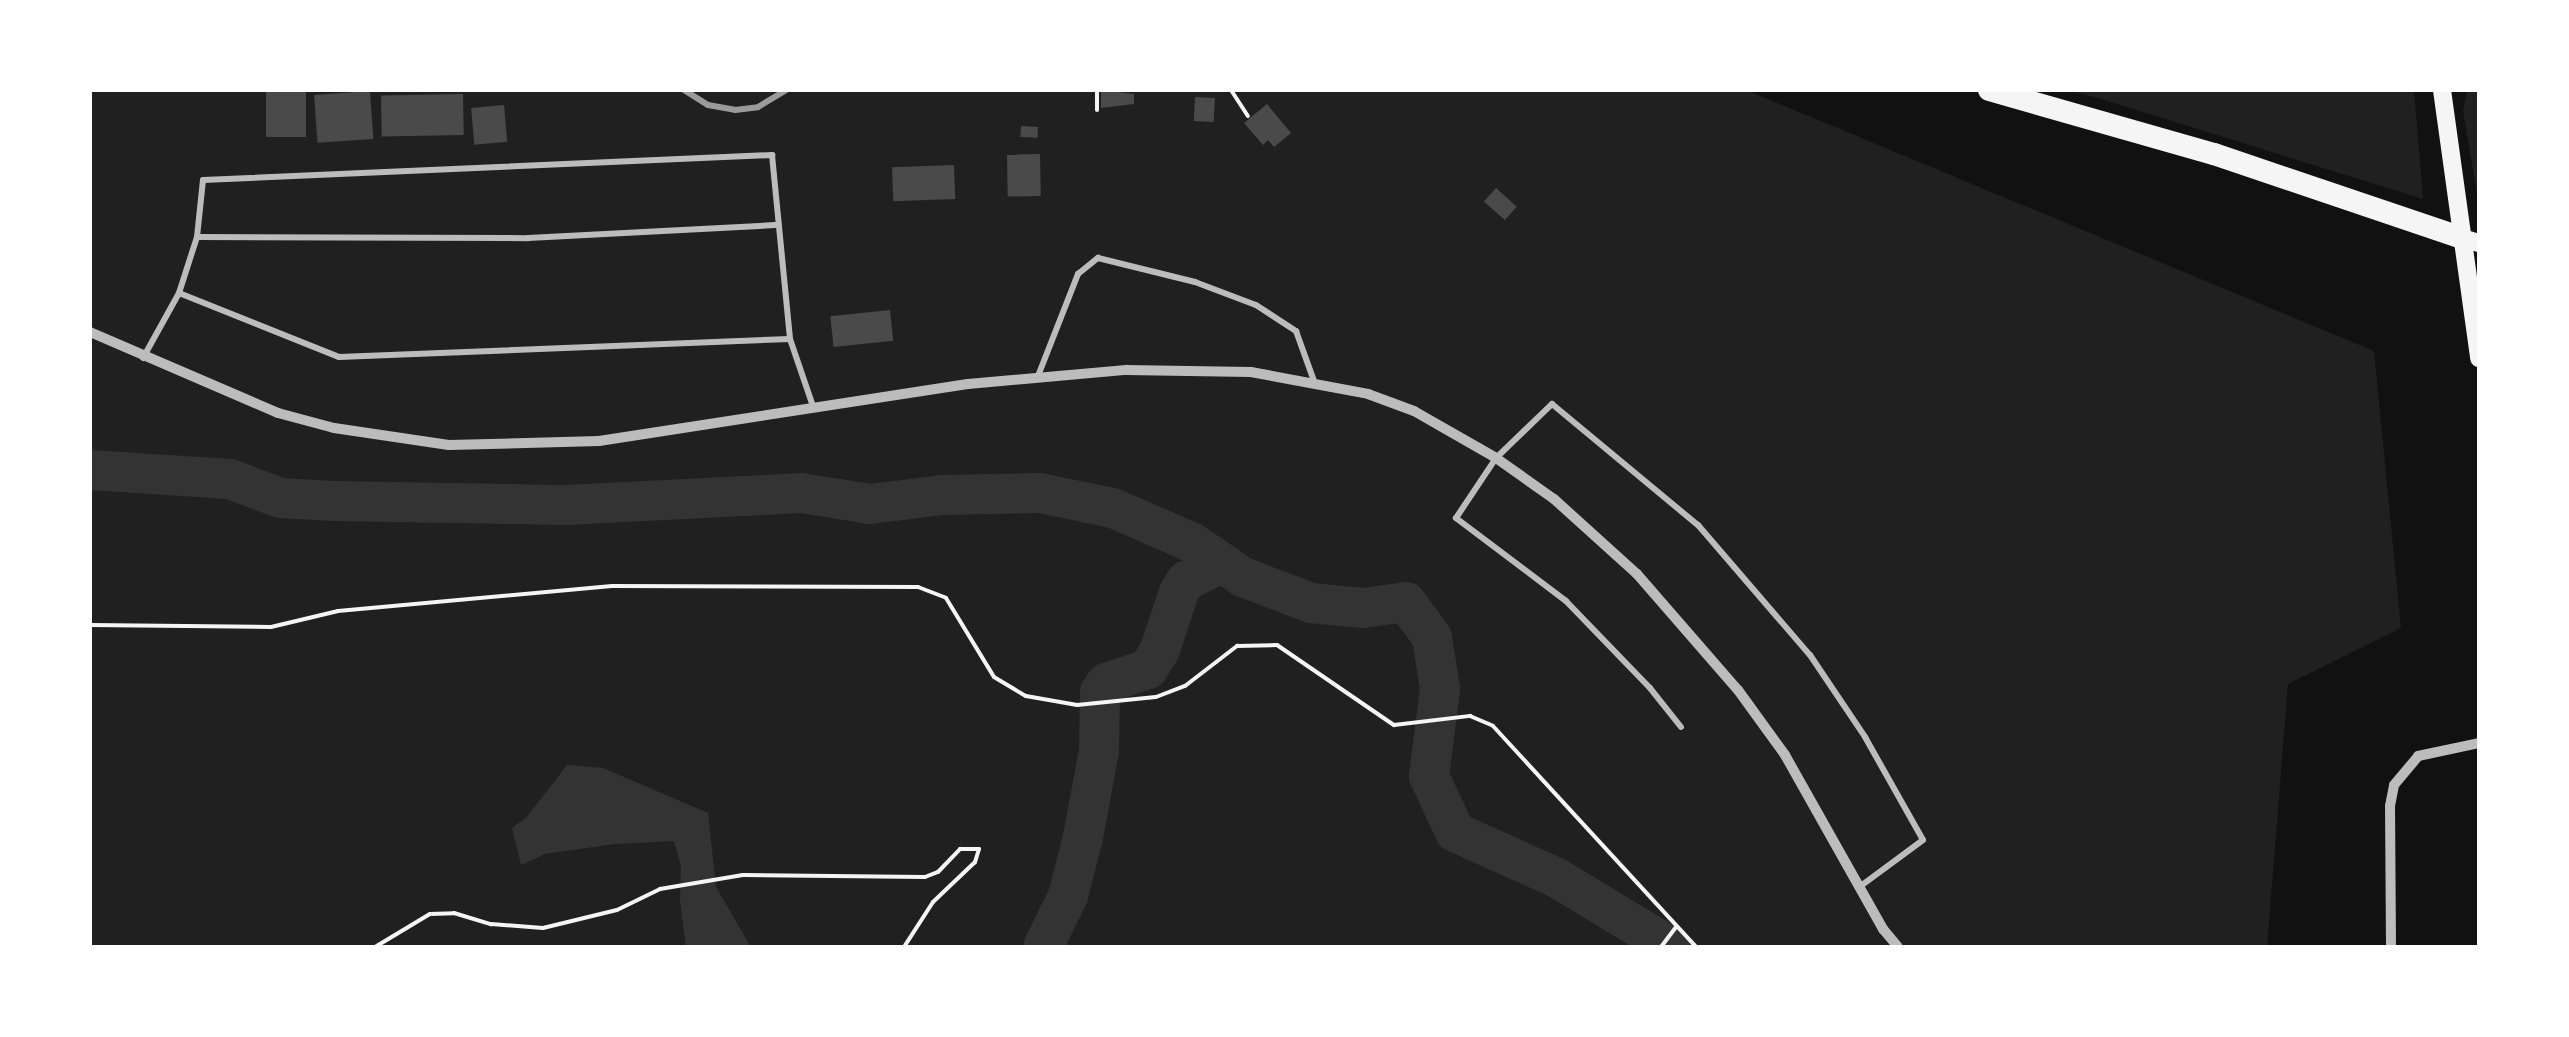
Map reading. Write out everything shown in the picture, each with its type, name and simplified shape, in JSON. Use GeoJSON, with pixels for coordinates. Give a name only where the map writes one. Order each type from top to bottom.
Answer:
{"type":"FeatureCollection","features":[{"type":"Feature","properties":{"kind":"highway"},"geometry":{"type":"LineString","coordinates":[[1989,90],[2214,154],[2469,240]]}},
{"type":"Feature","properties":{"kind":"main road"},"geometry":{"type":"LineString","coordinates":[[2443,96],[2469,240],[2479,358]]}},
{"type":"Feature","properties":{"kind":"street"},"geometry":{"type":"LineString","coordinates":[[90,332],[278,414],[334,428],[449,445],[583,442],[1038,376],[1198,368],[1314,382],[1414,410],[1496,458],[1594,533],[1687,628],[1785,755],[1862,885],[1883,929],[1898,947]]}},
{"type":"Feature","properties":{"kind":"street"},"geometry":{"type":"LineString","coordinates":[[2390,947],[2390,806],[2394,785],[2418,756],[2479,742]]}},
{"type":"Feature","properties":{"kind":"lane"},"geometry":{"type":"LineString","coordinates":[[143,358],[179,293],[197,238],[203,180],[772,155],[790,340],[813,406]]}},
{"type":"Feature","properties":{"kind":"lane"},"geometry":{"type":"LineString","coordinates":[[197,238],[528,238],[779,225]]}},
{"type":"Feature","properties":{"kind":"lane"},"geometry":{"type":"LineString","coordinates":[[1038,376],[1078,274],[1098,258],[1195,282],[1256,304],[1296,331],[1314,382]]}},
{"type":"Feature","properties":{"kind":"lane"},"geometry":{"type":"LineString","coordinates":[[179,293],[340,357],[790,340]]}},
{"type":"Feature","properties":{"kind":"lane"},"geometry":{"type":"LineString","coordinates":[[1681,727],[1638,674],[1566,601],[1456,518],[1496,458],[1552,404],[1698,525],[1810,655],[1865,737],[1923,840],[1862,885]]}},
{"type":"Feature","properties":{"kind":"path"},"geometry":{"type":"LineString","coordinates":[[1097,90],[1097,110]]}},
{"type":"Feature","properties":{"kind":"path"},"geometry":{"type":"LineString","coordinates":[[1231,90],[1248,116]]}},
{"type":"Feature","properties":{"kind":"path"},"geometry":{"type":"LineString","coordinates":[[90,625],[271,626],[338,610],[594,587],[918,586],[946,598],[994,676],[1041,701],[1077,705],[1125,703],[1172,692],[1236,646],[1262,642],[1290,650],[1394,725],[1476,717],[1493,726],[1696,947]]}},
{"type":"Feature","properties":{"kind":"path"},"geometry":{"type":"LineString","coordinates":[[375,947],[430,914],[454,913],[492,924],[543,928],[618,910],[674,886],[721,878],[926,877],[938,872],[960,849],[979,849],[976,862],[932,902],[904,947]]}},
{"type":"Feature","properties":{"kind":"path"},"geometry":{"type":"LineString","coordinates":[[1661,947],[1678,925]]}},
{"type":"Feature","properties":{"kind":"shaded area"},"geometry":{"type":"Polygon","coordinates":[[[90,90],[1746,90],[2374,351],[2401,628],[2288,684],[2267,947],[90,947],[90,90]]]}},
{"type":"Feature","properties":{"kind":"shaded area"},"geometry":{"type":"Polygon","coordinates":[[[2067,90],[2414,90],[2423,199],[2101,99],[2067,90]]]}},
{"type":"Feature","properties":{"kind":"shaded area"},"geometry":{"type":"Polygon","coordinates":[[[2467,90],[2479,90],[2479,204],[2463,111],[2467,90]]]}},
{"type":"Feature","properties":{"kind":"shaded area"},"geometry":{"type":"Polygon","coordinates":[[[567,765],[603,768],[708,813],[716,887],[751,947],[686,947],[680,901],[681,867],[674,841],[545,854],[521,865],[512,828],[527,817],[567,765]]]}},
{"type":"Feature","properties":{"kind":"building"},"geometry":{"type":"Polygon","coordinates":[[[266,90],[306,90],[306,137],[266,137],[266,90]]]}},
{"type":"Feature","properties":{"kind":"building"},"geometry":{"type":"Polygon","coordinates":[[[1101,90],[1134,94],[1134,104],[1101,108],[1101,90]]]}},
{"type":"Feature","properties":{"kind":"building"},"geometry":{"type":"Polygon","coordinates":[[[370,91],[373,139],[317,143],[314,95],[370,91]]]}},
{"type":"Feature","properties":{"kind":"building"},"geometry":{"type":"Polygon","coordinates":[[[463,94],[464,135],[382,136],[381,95],[463,94]]]}},
{"type":"Feature","properties":{"kind":"building"},"geometry":{"type":"Polygon","coordinates":[[[1195,97],[1215,98],[1214,122],[1194,121],[1195,97]]]}},
{"type":"Feature","properties":{"kind":"building"},"geometry":{"type":"Polygon","coordinates":[[[1267,104],[1291,133],[1274,147],[1268,140],[1263,145],[1244,123],[1267,104]]]}},
{"type":"Feature","properties":{"kind":"building"},"geometry":{"type":"Polygon","coordinates":[[[504,105],[507,142],[474,145],[471,108],[504,105]]]}},
{"type":"Feature","properties":{"kind":"building"},"geometry":{"type":"Polygon","coordinates":[[[1021,126],[1038,127],[1037,138],[1020,137],[1021,126]]]}},
{"type":"Feature","properties":{"kind":"building"},"geometry":{"type":"Polygon","coordinates":[[[1040,154],[1041,196],[1008,197],[1007,155],[1040,154]]]}},
{"type":"Feature","properties":{"kind":"building"},"geometry":{"type":"Polygon","coordinates":[[[954,165],[955,199],[893,201],[892,167],[954,165]]]}},
{"type":"Feature","properties":{"kind":"building"},"geometry":{"type":"Polygon","coordinates":[[[1496,188],[1517,207],[1505,220],[1484,201],[1496,188]]]}},
{"type":"Feature","properties":{"kind":"building"},"geometry":{"type":"Polygon","coordinates":[[[890,310],[893,341],[834,347],[830,316],[890,310]]]}},
{"type":"Feature","properties":{"kind":"waterway"},"geometry":{"type":"LineString","coordinates":[[90,470],[230,479],[280,498],[334,501],[566,505],[801,493],[870,504],[942,495],[1040,493],[1113,508],[1193,543],[1243,577],[1311,603],[1363,608],[1406,602],[1432,637],[1440,689],[1429,776],[1455,832],[1557,878],[1671,947]]}},
{"type":"Feature","properties":{"kind":"waterway"},"geometry":{"type":"LineString","coordinates":[[1043,947],[1068,896],[1083,837],[1099,751],[1100,692],[1106,683],[1148,669],[1160,650],[1179,592],[1186,581],[1210,569],[1211,555]]}},
{"type":"Feature","properties":{"kind":"railway"},"geometry":{"type":"LineString","coordinates":[[684,90],[708,105],[735,110],[758,107],[786,90]]}}]}
